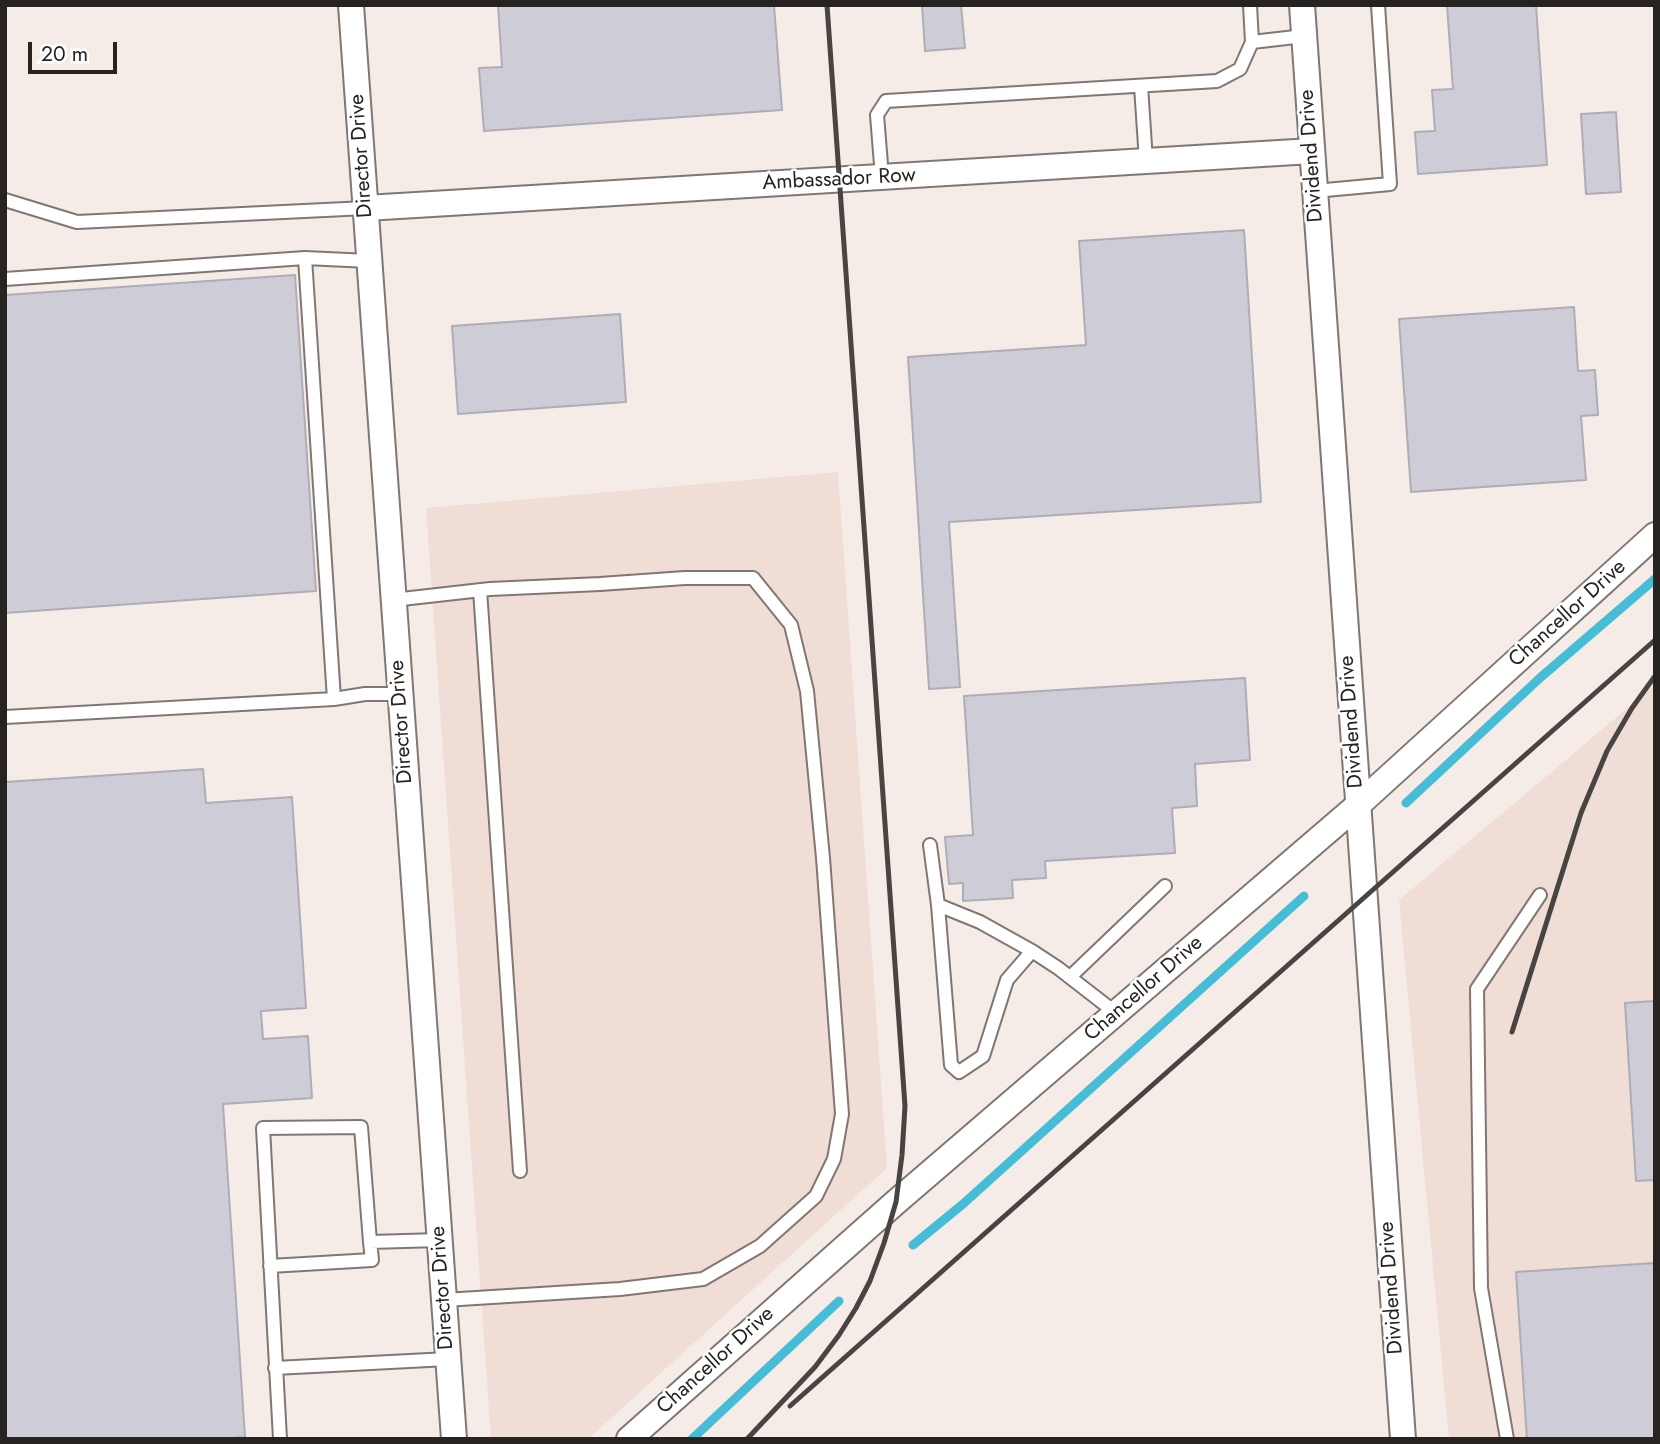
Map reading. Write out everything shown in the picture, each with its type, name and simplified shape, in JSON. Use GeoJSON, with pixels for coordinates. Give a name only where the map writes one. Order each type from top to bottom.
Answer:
{"type":"FeatureCollection","features":[{"type":"Feature","properties":{"kind":"street","name":"Director Drive"},"geometry":{"type":"LineString","coordinates":[[351,5],[454,1439]]}},
{"type":"Feature","properties":{"kind":"street","name":"Dividend Drive"},"geometry":{"type":"LineString","coordinates":[[1302,5],[1403,1439]]}},
{"type":"Feature","properties":{"kind":"street","name":"Ambassador Row"},"geometry":{"type":"LineString","coordinates":[[366,208],[1312,151]]}},
{"type":"Feature","properties":{"kind":"street","name":"Chancellor Drive"},"geometry":{"type":"LineString","coordinates":[[629,1439],[895,1202],[1358,805],[1655,535]]}},
{"type":"Feature","properties":{"kind":"lane"},"geometry":{"type":"LineString","coordinates":[[882,177],[877,115],[886,101],[1217,81],[1240,69],[1252,42],[1250,5]]}},
{"type":"Feature","properties":{"kind":"lane"},"geometry":{"type":"LineString","coordinates":[[1315,191],[1390,184],[1378,5]]}},
{"type":"Feature","properties":{"kind":"lane"},"geometry":{"type":"LineString","coordinates":[[1252,42],[1304,36]]}},
{"type":"Feature","properties":{"kind":"lane"},"geometry":{"type":"LineString","coordinates":[[1141,86],[1146,161]]}},
{"type":"Feature","properties":{"kind":"lane"},"geometry":{"type":"LineString","coordinates":[[5,200],[77,222],[366,208]]}},
{"type":"Feature","properties":{"kind":"lane"},"geometry":{"type":"LineString","coordinates":[[5,279],[305,258],[369,261]]}},
{"type":"Feature","properties":{"kind":"lane"},"geometry":{"type":"LineString","coordinates":[[305,258],[334,699]]}},
{"type":"Feature","properties":{"kind":"lane"},"geometry":{"type":"LineString","coordinates":[[393,600],[480,590],[685,578],[753,578],[791,625],[807,691],[823,858],[842,1114],[834,1159],[816,1196],[760,1246],[703,1279],[620,1289],[444,1300]]}},
{"type":"Feature","properties":{"kind":"lane"},"geometry":{"type":"LineString","coordinates":[[480,590],[520,1171]]}},
{"type":"Feature","properties":{"kind":"lane"},"geometry":{"type":"LineString","coordinates":[[5,717],[400,694]]}},
{"type":"Feature","properties":{"kind":"lane"},"geometry":{"type":"LineString","coordinates":[[930,845],[938,905],[951,1065],[959,1072],[983,1056],[1007,980],[1032,951]]}},
{"type":"Feature","properties":{"kind":"lane"},"geometry":{"type":"LineString","coordinates":[[1070,977],[1165,886]]}},
{"type":"Feature","properties":{"kind":"lane"},"geometry":{"type":"LineString","coordinates":[[1507,1439],[1481,1288],[1477,989],[1540,895]]}},
{"type":"Feature","properties":{"kind":"lane"},"geometry":{"type":"LineString","coordinates":[[938,905],[980,922],[1032,951],[1116,1013]]}},
{"type":"Feature","properties":{"kind":"lane"},"geometry":{"type":"LineString","coordinates":[[270,1266],[372,1260],[361,1127],[263,1128],[275,1368],[280,1439]]}},
{"type":"Feature","properties":{"kind":"lane"},"geometry":{"type":"LineString","coordinates":[[370,1242],[440,1240]]}},
{"type":"Feature","properties":{"kind":"lane"},"geometry":{"type":"LineString","coordinates":[[275,1368],[448,1359]]}},
{"type":"Feature","properties":{"kind":"shaded area"},"geometry":{"type":"Polygon","coordinates":[[[838,472],[887,1168],[588,1439],[491,1439],[426,508],[838,472]]]}},
{"type":"Feature","properties":{"kind":"shaded area"},"geometry":{"type":"Polygon","coordinates":[[[1655,685],[1655,1439],[1449,1439],[1399,900],[1655,685]]]}},
{"type":"Feature","properties":{"kind":"building"},"geometry":{"type":"Polygon","coordinates":[[[498,5],[774,5],[782,110],[484,131],[479,68],[502,67],[498,5]]]}},
{"type":"Feature","properties":{"kind":"building"},"geometry":{"type":"Polygon","coordinates":[[[922,5],[961,5],[965,48],[925,51],[922,5]]]}},
{"type":"Feature","properties":{"kind":"building"},"geometry":{"type":"Polygon","coordinates":[[[1447,5],[1536,5],[1547,165],[1418,174],[1415,132],[1435,131],[1432,90],[1453,89],[1447,5]]]}},
{"type":"Feature","properties":{"kind":"building"},"geometry":{"type":"Polygon","coordinates":[[[1616,112],[1621,192],[1586,194],[1581,114],[1616,112]]]}},
{"type":"Feature","properties":{"kind":"building"},"geometry":{"type":"Polygon","coordinates":[[[1244,230],[1261,502],[949,522],[960,687],[929,689],[908,357],[1086,345],[1079,241],[1244,230]]]}},
{"type":"Feature","properties":{"kind":"building"},"geometry":{"type":"Polygon","coordinates":[[[295,275],[316,591],[5,613],[5,295],[295,275]]]}},
{"type":"Feature","properties":{"kind":"building"},"geometry":{"type":"Polygon","coordinates":[[[1574,307],[1578,371],[1595,370],[1598,415],[1581,416],[1586,480],[1411,492],[1399,319],[1574,307]]]}},
{"type":"Feature","properties":{"kind":"building"},"geometry":{"type":"Polygon","coordinates":[[[620,314],[626,402],[458,414],[452,326],[620,314]]]}},
{"type":"Feature","properties":{"kind":"building"},"geometry":{"type":"Polygon","coordinates":[[[1245,678],[1250,760],[1195,764],[1197,806],[1172,808],[1175,853],[1045,861],[1046,878],[1012,880],[1013,898],[963,901],[963,883],[949,884],[945,837],[973,835],[964,696],[1245,678]]]}},
{"type":"Feature","properties":{"kind":"building"},"geometry":{"type":"Polygon","coordinates":[[[203,769],[206,803],[292,797],[306,1008],[261,1011],[263,1039],[308,1036],[312,1098],[223,1104],[245,1437],[5,1439],[5,782],[203,769]]]}},
{"type":"Feature","properties":{"kind":"building"},"geometry":{"type":"Polygon","coordinates":[[[1655,1001],[1655,1180],[1636,1181],[1625,1003],[1655,1001]]]}},
{"type":"Feature","properties":{"kind":"building"},"geometry":{"type":"Polygon","coordinates":[[[1655,1263],[1655,1439],[1527,1439],[1516,1272],[1655,1263]]]}},
{"type":"Feature","properties":{"kind":"waterway"},"geometry":{"type":"LineString","coordinates":[[1406,803],[1541,677],[1655,579]]}},
{"type":"Feature","properties":{"kind":"waterway"},"geometry":{"type":"LineString","coordinates":[[913,1245],[963,1204],[1304,896]]}},
{"type":"Feature","properties":{"kind":"waterway"},"geometry":{"type":"LineString","coordinates":[[692,1439],[839,1301]]}},
{"type":"Feature","properties":{"kind":"railway"},"geometry":{"type":"LineString","coordinates":[[747,1439],[815,1367],[839,1335],[870,1281],[896,1202],[905,1106],[827,5]]}},
{"type":"Feature","properties":{"kind":"railway"},"geometry":{"type":"LineString","coordinates":[[790,1406],[1655,640]]}},
{"type":"Feature","properties":{"kind":"railway"},"geometry":{"type":"LineString","coordinates":[[1512,1032],[1581,813],[1607,751],[1632,708],[1655,676]]}}]}
